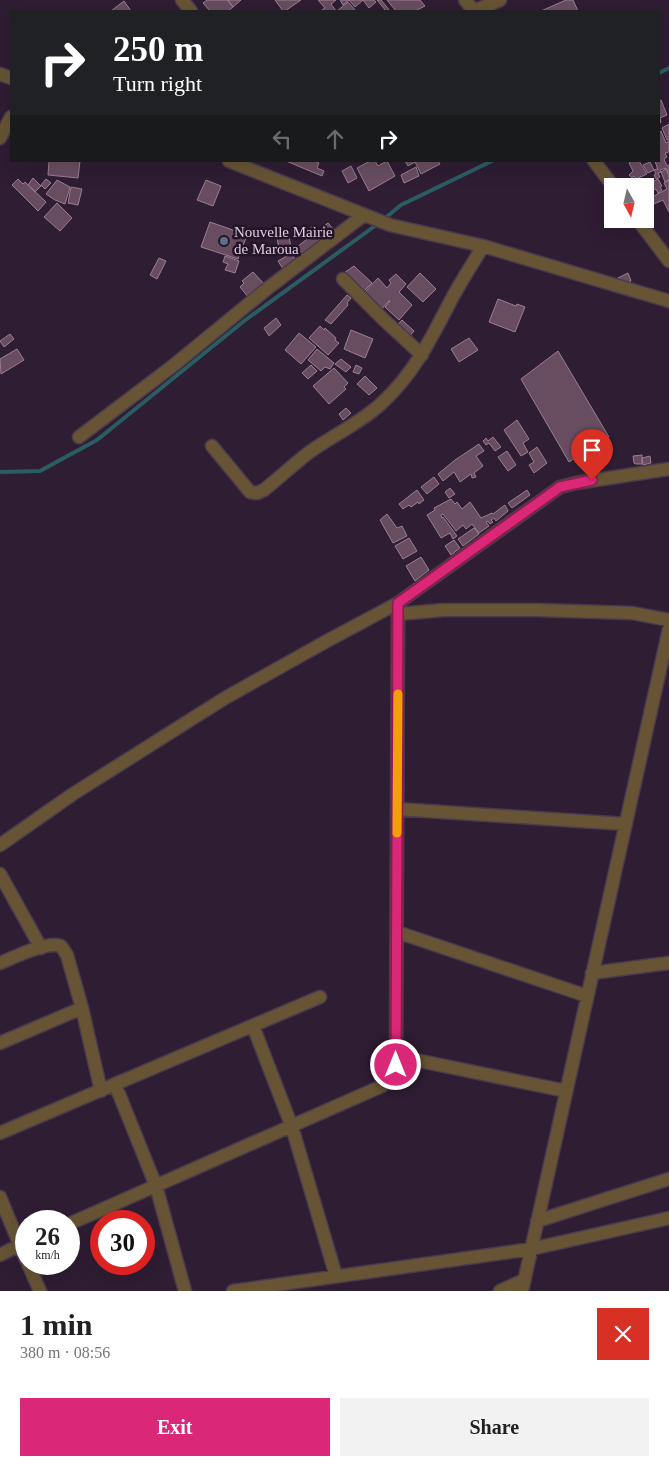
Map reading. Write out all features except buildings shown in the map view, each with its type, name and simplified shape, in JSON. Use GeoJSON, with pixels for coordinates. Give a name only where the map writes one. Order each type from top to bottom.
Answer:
{"type":"FeatureCollection","features":[{"type":"Feature","properties":{"kind":"street"},"geometry":{"type":"LineString","coordinates":[[182,0],[190,10]]}},
{"type":"Feature","properties":{"kind":"street"},"geometry":{"type":"LineString","coordinates":[[465,0],[473,10]]}},
{"type":"Feature","properties":{"kind":"street"},"geometry":{"type":"LineString","coordinates":[[476,10],[500,0]]}},
{"type":"Feature","properties":{"kind":"street"},"geometry":{"type":"LineString","coordinates":[[0,138],[10,119]]}},
{"type":"Feature","properties":{"kind":"street"},"geometry":{"type":"LineString","coordinates":[[232,162],[390,225],[483,246],[669,301]]}},
{"type":"Feature","properties":{"kind":"street"},"geometry":{"type":"LineString","coordinates":[[595,162],[607,178]]}},
{"type":"Feature","properties":{"kind":"street"},"geometry":{"type":"LineString","coordinates":[[78,437],[174,365],[268,288],[367,216]]}},
{"type":"Feature","properties":{"kind":"street"},"geometry":{"type":"LineString","coordinates":[[644,228],[669,261]]}},
{"type":"Feature","properties":{"kind":"street"},"geometry":{"type":"LineString","coordinates":[[212,446],[250,492],[257,492],[264,490],[311,451],[344,431],[382,403],[406,379],[422,355],[483,246]]}},
{"type":"Feature","properties":{"kind":"street"},"geometry":{"type":"LineString","coordinates":[[343,279],[422,355]]}},
{"type":"Feature","properties":{"kind":"street"},"geometry":{"type":"LineString","coordinates":[[0,845],[73,794],[225,698],[398,608],[560,487],[669,469]]}},
{"type":"Feature","properties":{"kind":"street"},"geometry":{"type":"LineString","coordinates":[[398,608],[632,613],[669,620]]}},
{"type":"Feature","properties":{"kind":"street"},"geometry":{"type":"LineString","coordinates":[[80,1219],[382,1086],[392,1077],[396,1065],[398,608]]}},
{"type":"Feature","properties":{"kind":"street"},"geometry":{"type":"LineString","coordinates":[[500,1291],[523,1285],[669,629]]}},
{"type":"Feature","properties":{"kind":"street"},"geometry":{"type":"LineString","coordinates":[[397,809],[626,824]]}},
{"type":"Feature","properties":{"kind":"street"},"geometry":{"type":"LineString","coordinates":[[0,874],[41,948]]}},
{"type":"Feature","properties":{"kind":"street"},"geometry":{"type":"LineString","coordinates":[[397,932],[587,996]]}},
{"type":"Feature","properties":{"kind":"street"},"geometry":{"type":"LineString","coordinates":[[0,963],[55,944],[61,946],[67,954],[101,1090]]}},
{"type":"Feature","properties":{"kind":"street"},"geometry":{"type":"LineString","coordinates":[[592,973],[669,963]]}},
{"type":"Feature","properties":{"kind":"street"},"geometry":{"type":"LineString","coordinates":[[0,1134],[320,997]]}},
{"type":"Feature","properties":{"kind":"street"},"geometry":{"type":"LineString","coordinates":[[0,1043],[82,1008]]}},
{"type":"Feature","properties":{"kind":"street"},"geometry":{"type":"LineString","coordinates":[[253,1026],[292,1127],[336,1276]]}},
{"type":"Feature","properties":{"kind":"street"},"geometry":{"type":"LineString","coordinates":[[396,1056],[566,1091]]}},
{"type":"Feature","properties":{"kind":"street"},"geometry":{"type":"LineString","coordinates":[[115,1084],[156,1186],[185,1291]]}},
{"type":"Feature","properties":{"kind":"street"},"geometry":{"type":"LineString","coordinates":[[537,1221],[669,1179]]}},
{"type":"Feature","properties":{"kind":"street"},"geometry":{"type":"LineString","coordinates":[[0,1196],[15,1227]]}},
{"type":"Feature","properties":{"kind":"street"},"geometry":{"type":"LineString","coordinates":[[233,1291],[531,1249],[669,1218]]}},
{"type":"Feature","properties":{"kind":"street"},"geometry":{"type":"LineString","coordinates":[[0,1255],[15,1248]]}},
{"type":"Feature","properties":{"kind":"street"},"geometry":{"type":"LineString","coordinates":[[33,1275],[40,1291]]}},
{"type":"Feature","properties":{"kind":"waterway"},"geometry":{"type":"LineString","coordinates":[[660,72],[669,68]]}},
{"type":"Feature","properties":{"kind":"waterway"},"geometry":{"type":"LineString","coordinates":[[384,219],[401,205],[490,162]]}},
{"type":"Feature","properties":{"kind":"waterway"},"geometry":{"type":"LineString","coordinates":[[0,472],[40,471],[97,440],[244,321],[379,223]]}},
{"type":"Feature","properties":{"kind":"slow traffic"},"geometry":{"type":"LineString","coordinates":[[397,833],[398,694]]}},
{"type":"Feature","properties":{"kind":"place","name":"Nouvelle Mairie de Maroua"},"geometry":{"type":"Point","coordinates":[224,241]}},
{"type":"Feature","properties":{"kind":"route"},"geometry":{"type":"LineString","coordinates":[[396,1065],[398,603],[560,487],[592,480]]}}]}
